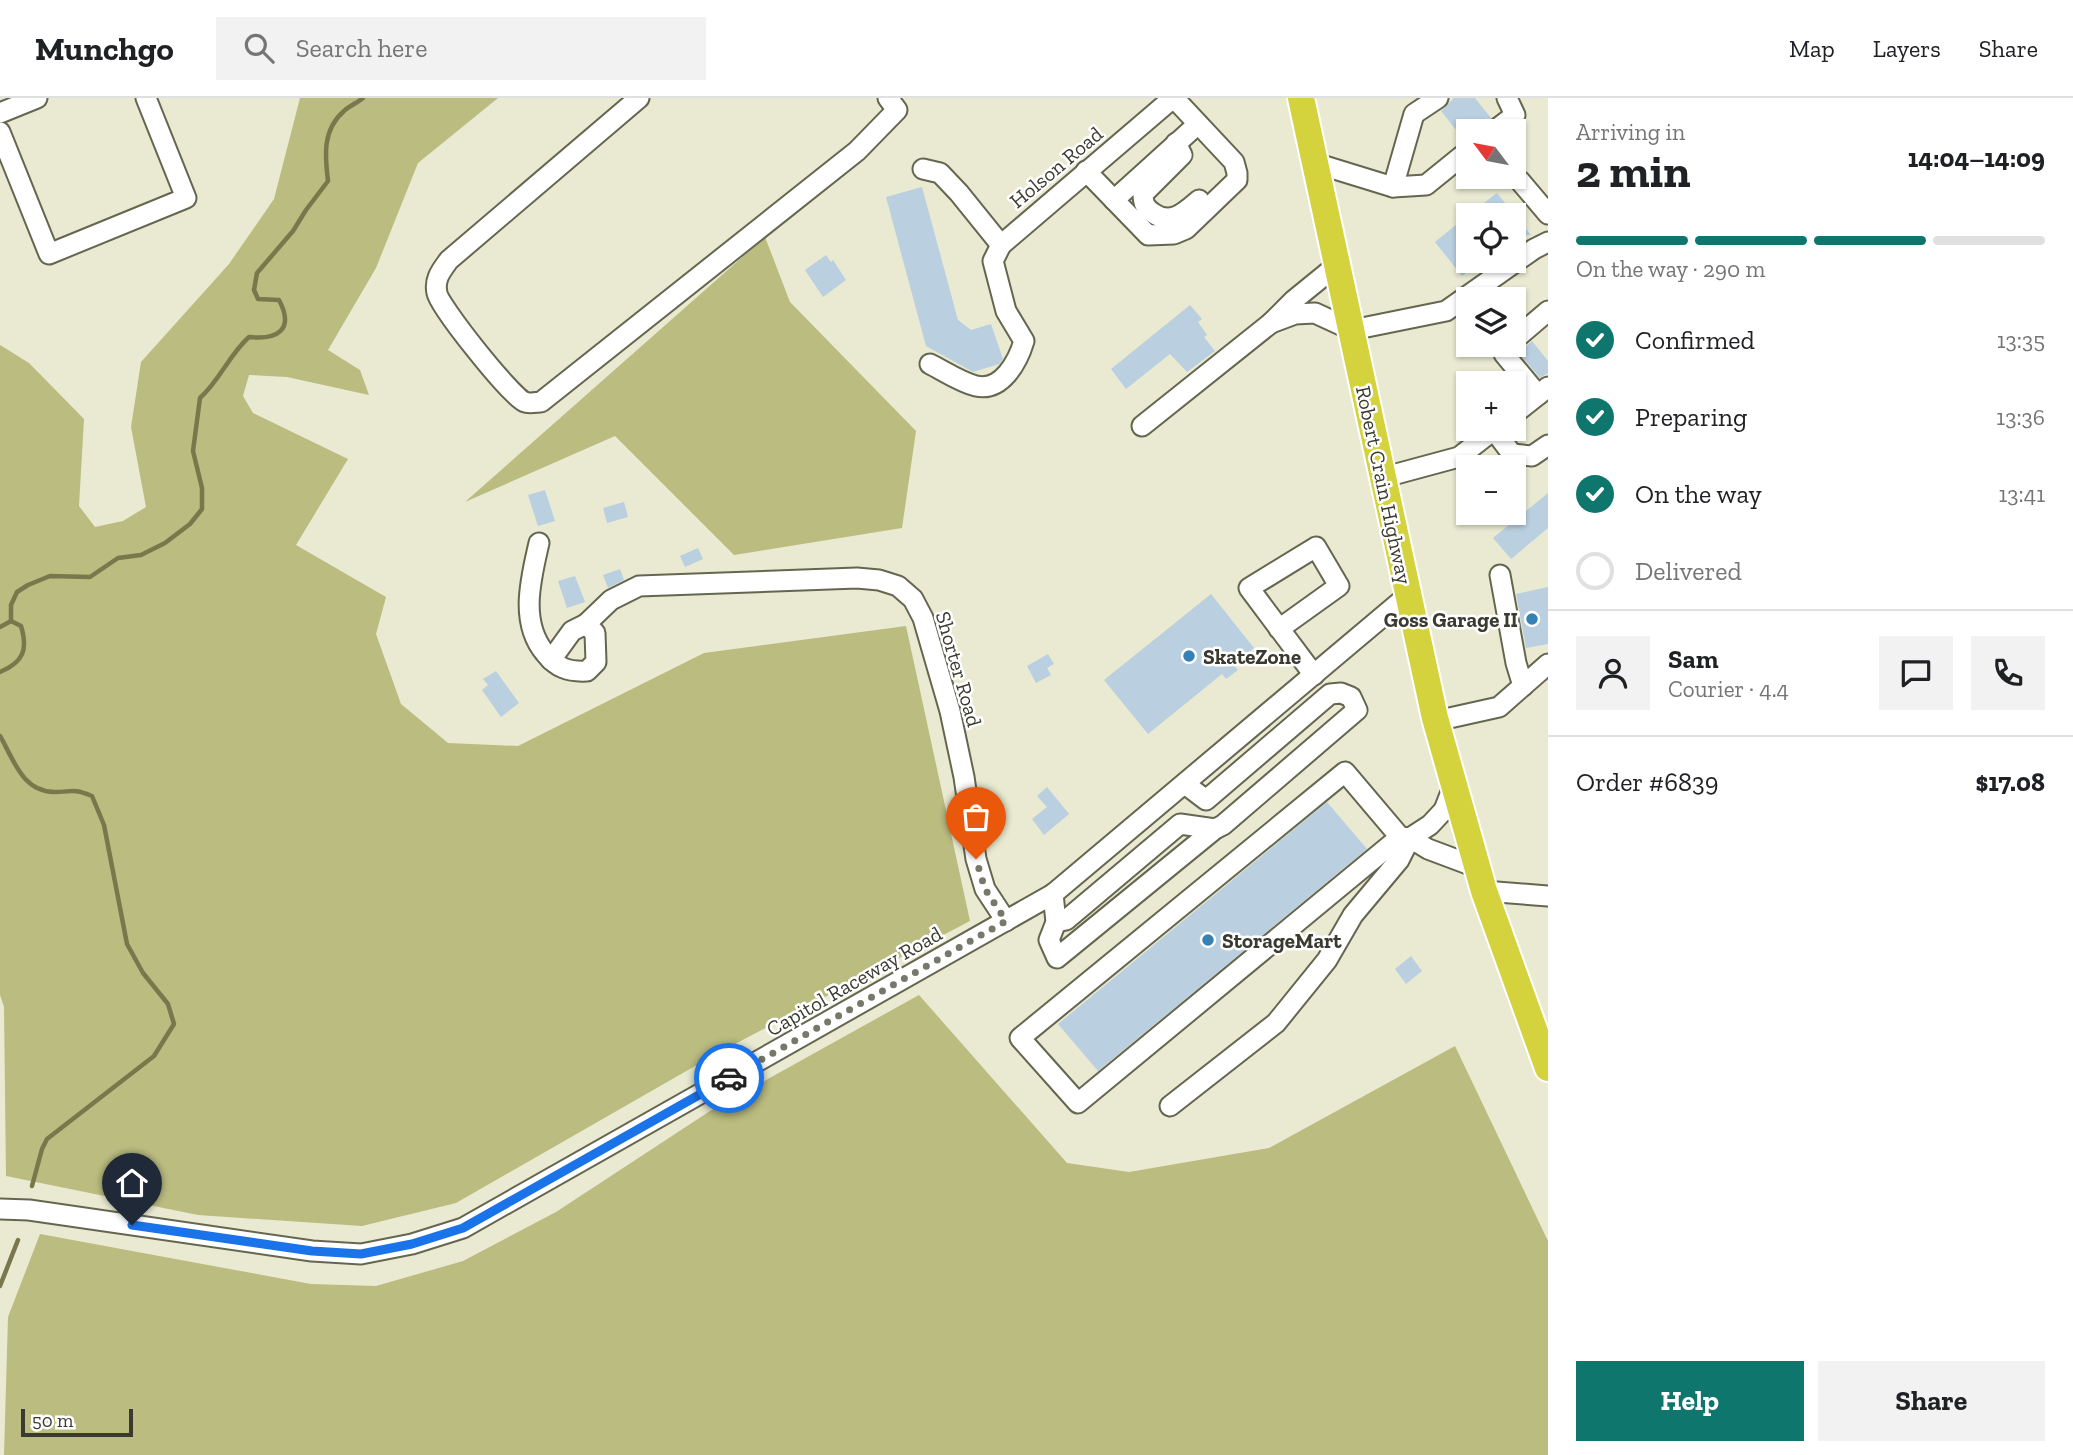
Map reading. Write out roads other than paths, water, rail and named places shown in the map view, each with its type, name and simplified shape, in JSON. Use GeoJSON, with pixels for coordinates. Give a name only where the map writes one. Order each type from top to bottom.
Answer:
{"type":"FeatureCollection","features":[{"type":"Feature","properties":{"kind":"highway","name":"Robert Crain Highway"},"geometry":{"type":"LineString","coordinates":[[1301,98],[1436,721],[1480,879],[1548,1068]]}},
{"type":"Feature","properties":{"kind":"street"},"geometry":{"type":"LineString","coordinates":[[0,113],[37,98]]}},
{"type":"Feature","properties":{"kind":"street"},"geometry":{"type":"LineString","coordinates":[[0,132],[49,254],[186,198],[146,98]]}},
{"type":"Feature","properties":{"kind":"street"},"geometry":{"type":"LineString","coordinates":[[639,98],[449,260],[436,280],[437,297],[468,340],[512,392],[525,402],[541,402],[857,151],[892,104]]}},
{"type":"Feature","properties":{"kind":"street"},"geometry":{"type":"LineString","coordinates":[[1174,98],[1234,162],[1237,180]]}},
{"type":"Feature","properties":{"kind":"street","name":"Holson Road"},"geometry":{"type":"LineString","coordinates":[[1001,245],[1174,98]]}},
{"type":"Feature","properties":{"kind":"street"},"geometry":{"type":"LineString","coordinates":[[1393,187],[1414,114],[1430,100]]}},
{"type":"Feature","properties":{"kind":"street"},"geometry":{"type":"LineString","coordinates":[[1503,119],[1515,104]]}},
{"type":"Feature","properties":{"kind":"street"},"geometry":{"type":"LineString","coordinates":[[1114,200],[1198,124]]}},
{"type":"Feature","properties":{"kind":"street"},"geometry":{"type":"LineString","coordinates":[[1176,143],[1182,155],[1143,194],[1143,203],[1160,218],[1170,220],[1181,215],[1223,180],[1237,180]]}},
{"type":"Feature","properties":{"kind":"street"},"geometry":{"type":"LineString","coordinates":[[1315,163],[1393,187],[1426,185],[1456,161]]}},
{"type":"Feature","properties":{"kind":"street"},"geometry":{"type":"LineString","coordinates":[[923,169],[940,173],[1001,245],[993,261],[1006,311],[1024,341],[1012,370],[989,386],[976,386],[930,364]]}},
{"type":"Feature","properties":{"kind":"street"},"geometry":{"type":"LineString","coordinates":[[1086,171],[1148,235],[1174,234],[1186,229],[1237,180]]}},
{"type":"Feature","properties":{"kind":"street"},"geometry":{"type":"LineString","coordinates":[[1526,188],[1548,214]]}},
{"type":"Feature","properties":{"kind":"street"},"geometry":{"type":"LineString","coordinates":[[1271,323],[1295,314],[1315,313],[1352,330],[1446,311],[1548,242]]}},
{"type":"Feature","properties":{"kind":"street"},"geometry":{"type":"LineString","coordinates":[[1142,426],[1271,323],[1337,265]]}},
{"type":"Feature","properties":{"kind":"street"},"geometry":{"type":"LineString","coordinates":[[1526,330],[1548,312]]}},
{"type":"Feature","properties":{"kind":"street"},"geometry":{"type":"LineString","coordinates":[[1507,357],[1543,391],[1526,404]]}},
{"type":"Feature","properties":{"kind":"street"},"geometry":{"type":"LineString","coordinates":[[1385,477],[1459,457],[1479,441]]}},
{"type":"Feature","properties":{"kind":"street"},"geometry":{"type":"LineString","coordinates":[[1503,441],[1512,454],[1532,456],[1548,446]]}},
{"type":"Feature","properties":{"kind":"street"},"geometry":{"type":"LineString","coordinates":[[539,543],[530,584],[529,617],[538,644],[561,668],[576,672],[587,671],[596,662],[597,647],[595,633],[586,624]]}},
{"type":"Feature","properties":{"kind":"street"},"geometry":{"type":"LineString","coordinates":[[1279,629],[1339,586],[1316,547],[1249,588],[1279,629],[1314,675]]}},
{"type":"Feature","properties":{"kind":"street"},"geometry":{"type":"LineString","coordinates":[[1500,575],[1516,663],[1523,686]]}},
{"type":"Feature","properties":{"kind":"street","name":"Shorter Road"},"geometry":{"type":"LineString","coordinates":[[551,660],[572,631],[586,624],[611,600],[639,586],[857,578],[879,580],[898,586],[913,599],[923,618],[950,711],[964,777],[976,859],[985,889],[1006,921]]}},
{"type":"Feature","properties":{"kind":"street","name":"Capitol Raceway Road"},"geometry":{"type":"LineString","coordinates":[[0,1209],[30,1210],[312,1251],[361,1254],[412,1244],[463,1228],[1053,894],[1407,596]]}},
{"type":"Feature","properties":{"kind":"street"},"geometry":{"type":"LineString","coordinates":[[1436,721],[1499,707],[1548,664]]}},
{"type":"Feature","properties":{"kind":"street"},"geometry":{"type":"LineString","coordinates":[[1053,894],[1056,922],[1049,940],[1057,958],[1223,825],[1357,710],[1351,697],[1341,692],[1330,694],[1206,800],[1185,784]]}},
{"type":"Feature","properties":{"kind":"street"},"geometry":{"type":"LineString","coordinates":[[1453,787],[1444,810],[1430,825],[1405,837],[1078,1103],[1020,1038],[1345,772],[1405,837],[1480,879],[1548,896]]}},
{"type":"Feature","properties":{"kind":"street"},"geometry":{"type":"LineString","coordinates":[[1056,922],[1066,920],[1180,824],[1215,829]]}},
{"type":"Feature","properties":{"kind":"street"},"geometry":{"type":"LineString","coordinates":[[1170,1106],[1276,1023],[1327,960],[1353,915],[1399,860],[1405,837]]}},
{"type":"Feature","properties":{"kind":"waterway"},"geometry":{"type":"LineString","coordinates":[[11,621],[11,605],[17,592],[28,585],[50,576],[90,577],[118,558],[141,555],[165,543],[190,524],[202,509],[202,488],[193,451],[200,398],[249,337],[275,335],[284,326],[285,319],[279,300],[258,299],[254,290],[257,273],[293,231],[328,181],[328,135],[337,118],[363,98]]}},
{"type":"Feature","properties":{"kind":"waterway"},"geometry":{"type":"LineString","coordinates":[[0,627],[11,621],[21,626],[24,641],[19,659],[0,672]]}},
{"type":"Feature","properties":{"kind":"waterway"},"geometry":{"type":"LineString","coordinates":[[0,736],[20,773],[34,786],[54,792],[76,791],[92,796],[104,825],[127,944],[143,973],[168,1004],[174,1024],[154,1056],[47,1139],[32,1186]]}},
{"type":"Feature","properties":{"kind":"waterway"},"geometry":{"type":"LineString","coordinates":[[0,1286],[18,1240]]}},
{"type":"Feature","properties":{"kind":"place","name":"Goss Garage II"},"geometry":{"type":"Point","coordinates":[1532,619]}},
{"type":"Feature","properties":{"kind":"place","name":"SkateZone"},"geometry":{"type":"Point","coordinates":[1189,656]}},
{"type":"Feature","properties":{"kind":"place","name":"StorageMart"},"geometry":{"type":"Point","coordinates":[1208,940]}}]}
